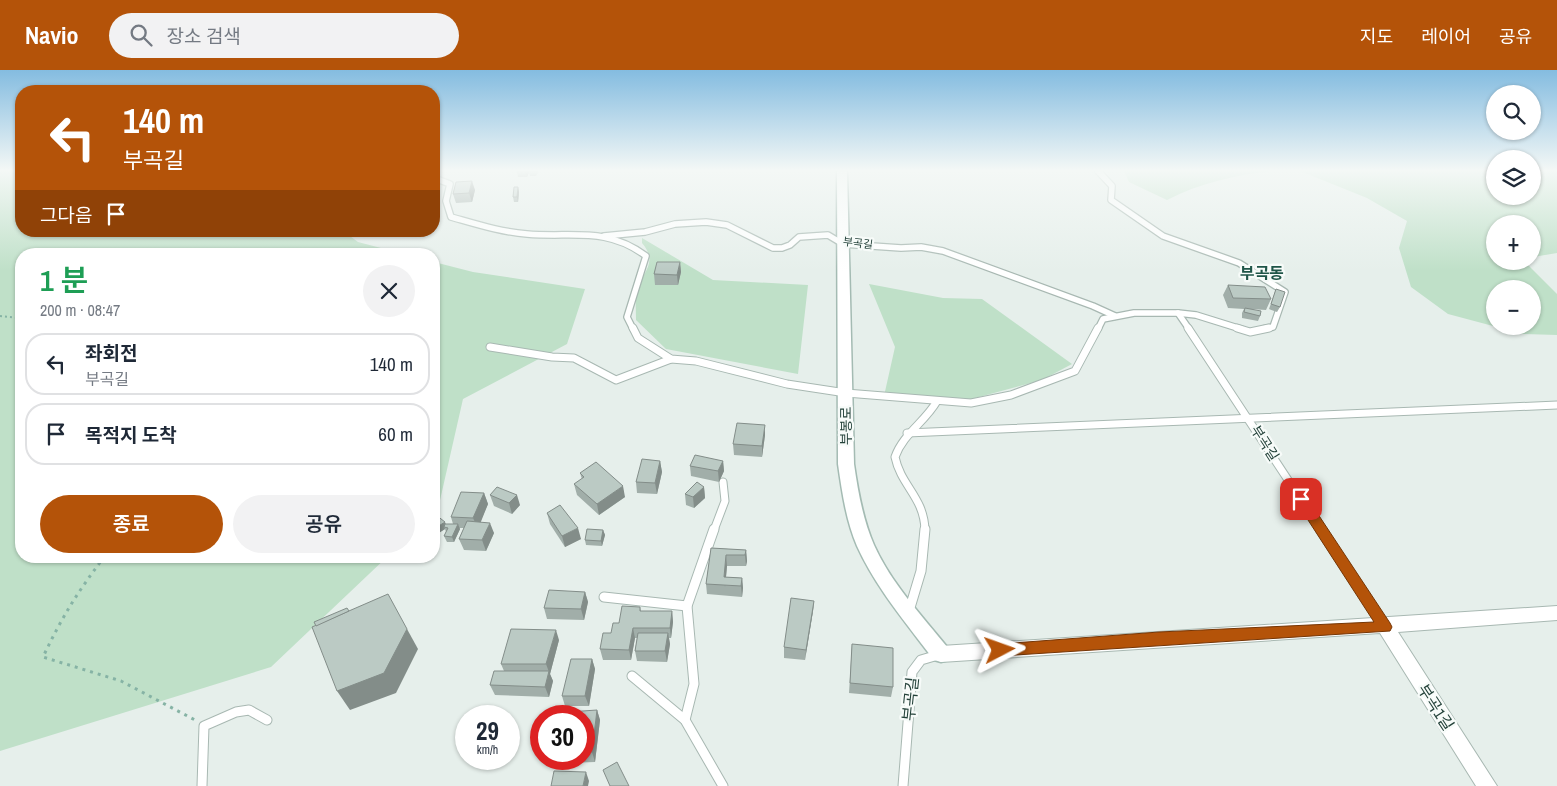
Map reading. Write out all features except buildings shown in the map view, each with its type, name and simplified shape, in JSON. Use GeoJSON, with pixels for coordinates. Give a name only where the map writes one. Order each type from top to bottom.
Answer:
{"type":"FeatureCollection","features":[{"type":"Feature","properties":{"kind":"street","name":"부봉로"},"geometry":{"type":"LineString","coordinates":[[842,204],[846,464],[851,496],[867,547],[882,574],[941,654]]}},
{"type":"Feature","properties":{"kind":"street","name":"부곡길"},"geometry":{"type":"LineString","coordinates":[[941,654],[1159,638],[1385,627],[1557,614]]}},
{"type":"Feature","properties":{"kind":"street","name":"부곡1길"},"geometry":{"type":"LineString","coordinates":[[1385,627],[1487,786]]}},
{"type":"Feature","properties":{"kind":"lane","name":"부곡길"},"geometry":{"type":"LineString","coordinates":[[447,204],[451,217],[490,228],[527,234],[592,234],[636,246],[646,256],[627,317],[638,338],[671,358],[696,361],[788,384],[846,393],[937,401],[984,402],[1011,395],[1075,371],[1103,319],[1115,316]]}},
{"type":"Feature","properties":{"kind":"lane"},"geometry":{"type":"LineString","coordinates":[[1115,316],[1134,313],[1196,315],[1250,332],[1273,327],[1285,292],[1239,263],[1163,236],[1117,204]]}},
{"type":"Feature","properties":{"kind":"lane","name":"부곡길"},"geometry":{"type":"LineString","coordinates":[[602,236],[651,231],[669,224],[686,222],[727,225],[765,246],[779,249],[792,244],[799,236],[811,234],[828,235],[843,244],[901,248],[921,246],[943,251],[1093,306],[1115,316]]}},
{"type":"Feature","properties":{"kind":"lane","name":"부곡길"},"geometry":{"type":"LineString","coordinates":[[1178,313],[1385,627]]}},
{"type":"Feature","properties":{"kind":"lane"},"geometry":{"type":"LineString","coordinates":[[490,347],[552,357],[574,358],[616,380],[671,358]]}},
{"type":"Feature","properties":{"kind":"lane"},"geometry":{"type":"LineString","coordinates":[[909,612],[920,574],[925,524],[918,499],[901,474],[896,462],[896,452],[908,433],[927,416],[937,401]]}},
{"type":"Feature","properties":{"kind":"lane"},"geometry":{"type":"LineString","coordinates":[[908,433],[1557,405]]}},
{"type":"Feature","properties":{"kind":"lane"},"geometry":{"type":"LineString","coordinates":[[685,720],[694,684],[687,606],[704,553],[725,501],[723,482]]}},
{"type":"Feature","properties":{"kind":"lane"},"geometry":{"type":"LineString","coordinates":[[604,597],[687,606]]}},
{"type":"Feature","properties":{"kind":"lane","name":"부곡길"},"geometry":{"type":"LineString","coordinates":[[903,786],[912,672],[920,660],[941,654]]}},
{"type":"Feature","properties":{"kind":"lane"},"geometry":{"type":"LineString","coordinates":[[632,676],[685,720],[723,786]]}},
{"type":"Feature","properties":{"kind":"lane"},"geometry":{"type":"LineString","coordinates":[[202,786],[204,726],[236,712],[249,710],[267,720]]}},
{"type":"Feature","properties":{"kind":"path"},"geometry":{"type":"LineString","coordinates":[[0,316],[15,317]]}},
{"type":"Feature","properties":{"kind":"path"},"geometry":{"type":"LineString","coordinates":[[99,563],[79,589],[63,615],[43,656],[121,681],[204,726]]}},
{"type":"Feature","properties":{"kind":"green space"},"geometry":{"type":"Polygon","coordinates":[[[0,204],[15,204],[15,237],[351,237],[358,242],[381,248],[15,248],[15,563],[381,563],[271,667],[0,751],[0,204]]]}},
{"type":"Feature","properties":{"kind":"green space"},"geometry":{"type":"Polygon","coordinates":[[[1378,204],[1557,204],[1557,253],[1541,256],[1541,215],[1486,215],[1486,270],[1533,270],[1557,294],[1557,335],[1541,335],[1541,280],[1486,280],[1486,324],[1448,314],[1411,287],[1399,248],[1407,221],[1378,204]]]}},
{"type":"Feature","properties":{"kind":"green space"},"geometry":{"type":"Polygon","coordinates":[[[642,238],[713,280],[808,285],[798,374],[666,349],[636,320],[637,291],[649,262],[649,256],[642,243],[642,238]]]}},
{"type":"Feature","properties":{"kind":"green space"},"geometry":{"type":"Polygon","coordinates":[[[440,264],[473,272],[585,289],[567,344],[463,399],[440,500],[440,264]]]}},
{"type":"Feature","properties":{"kind":"green space"},"geometry":{"type":"Polygon","coordinates":[[[869,284],[943,298],[982,299],[1072,364],[1042,380],[968,400],[884,396],[895,347],[869,284]]]}},
{"type":"Feature","properties":{"kind":"district","name":"부곡동"},"geometry":{"type":"Point","coordinates":[1262,273]}},
{"type":"Feature","properties":{"kind":"route"},"geometry":{"type":"LineString","coordinates":[[1000,650],[1159,638],[1385,627],[1301,499]]}}]}
